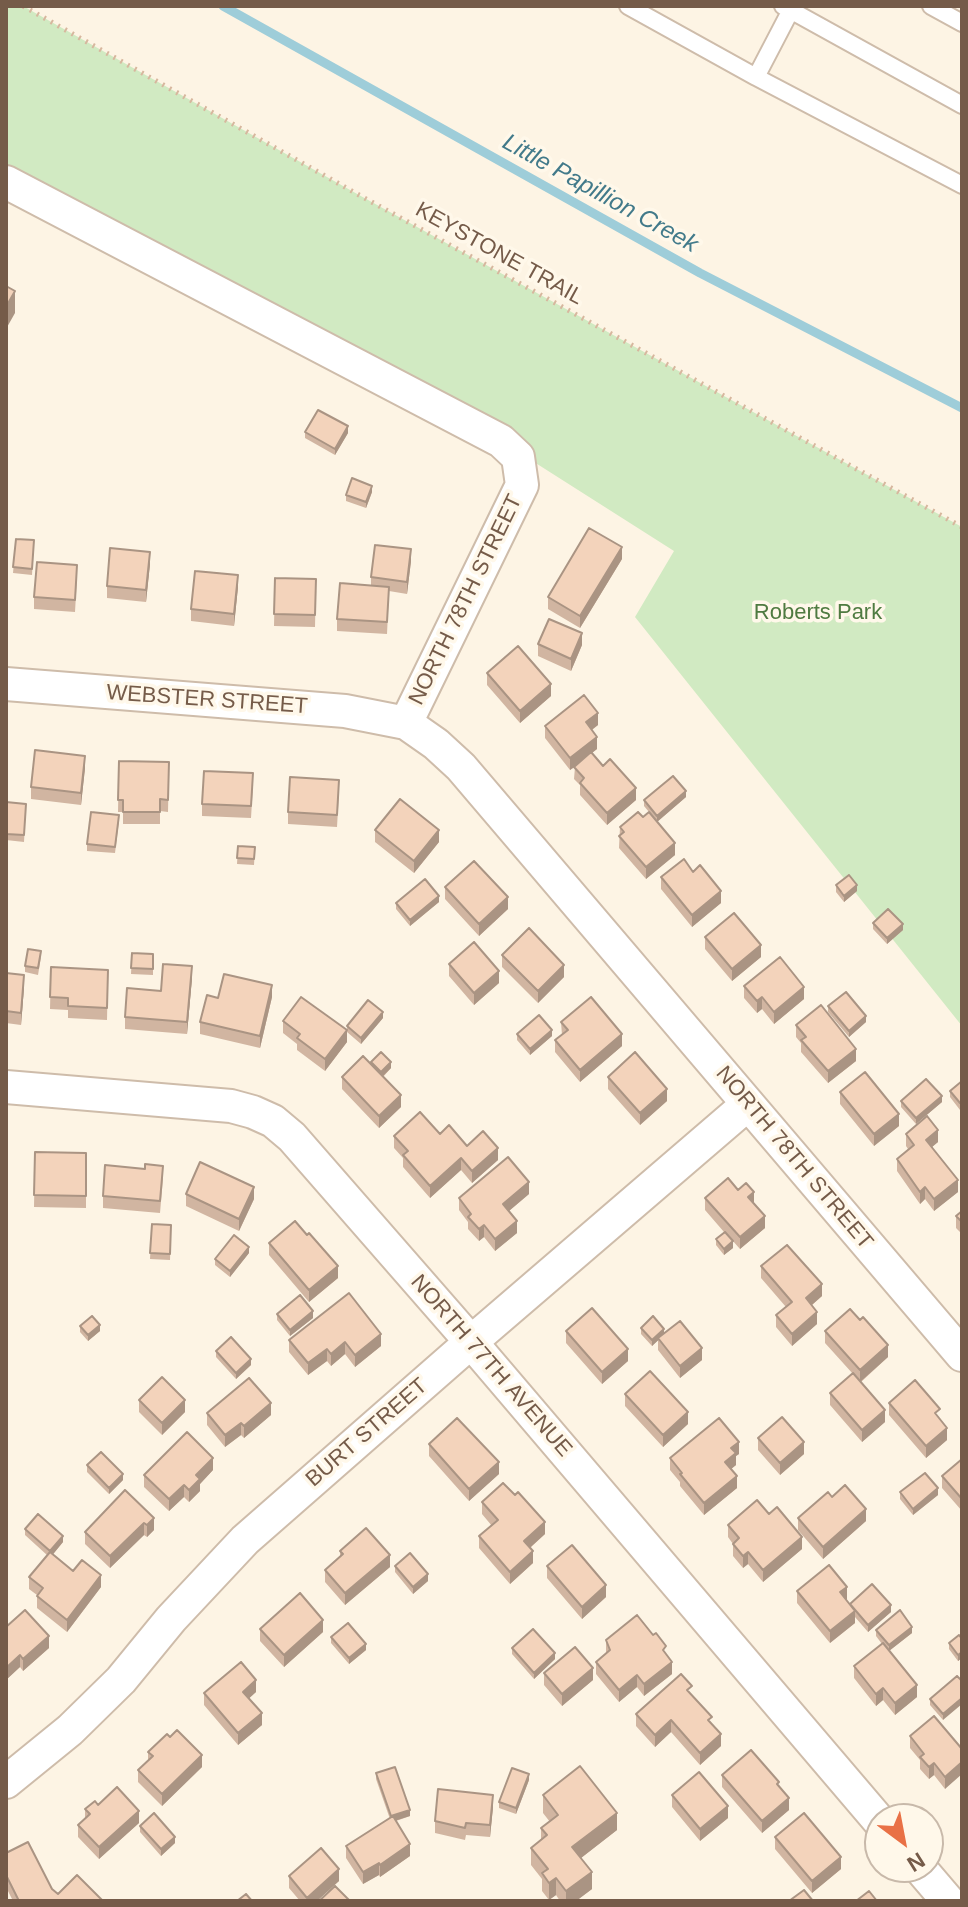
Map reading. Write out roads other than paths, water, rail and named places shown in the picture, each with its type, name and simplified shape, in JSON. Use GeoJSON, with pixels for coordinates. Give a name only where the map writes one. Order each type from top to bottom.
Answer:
{"type":"FeatureCollection","features":[{"type":"Feature","properties":{"kind":"street","name":"NORTH 78TH STREET"},"geometry":{"type":"LineString","coordinates":[[6,182],[501,441],[518,457],[522,485],[406,723],[461,767],[962,1355]]}},
{"type":"Feature","properties":{"kind":"street","name":"WEBSTER STREET"},"geometry":{"type":"LineString","coordinates":[[6,684],[345,711],[406,723]]}},
{"type":"Feature","properties":{"kind":"street","name":"NORTH 77TH AVENUE"},"geometry":{"type":"LineString","coordinates":[[6,1087],[231,1106],[273,1121],[292,1137],[341,1191],[864,1803]]}},
{"type":"Feature","properties":{"kind":"street","name":"BURT STREET"},"geometry":{"type":"LineString","coordinates":[[6,1782],[70,1730],[121,1680],[171,1619],[245,1540],[748,1104]]}},
{"type":"Feature","properties":{"kind":"street"},"geometry":{"type":"LineString","coordinates":[[933,1883],[948,1901]]}},
{"type":"Feature","properties":{"kind":"lane"},"geometry":{"type":"LineString","coordinates":[[628,6],[962,185]]}},
{"type":"Feature","properties":{"kind":"lane"},"geometry":{"type":"LineString","coordinates":[[931,6],[962,23]]}},
{"type":"Feature","properties":{"kind":"lane"},"geometry":{"type":"LineString","coordinates":[[756,77],[789,7],[962,105]]}},
{"type":"Feature","properties":{"kind":"waterway","name":"Little Papillion Creek"},"geometry":{"type":"LineString","coordinates":[[223,6],[700,273],[962,408]]}},
{"type":"Feature","properties":{"kind":"park label","name":"Roberts Park"},"geometry":{"type":"Point","coordinates":[818,613]}}]}
